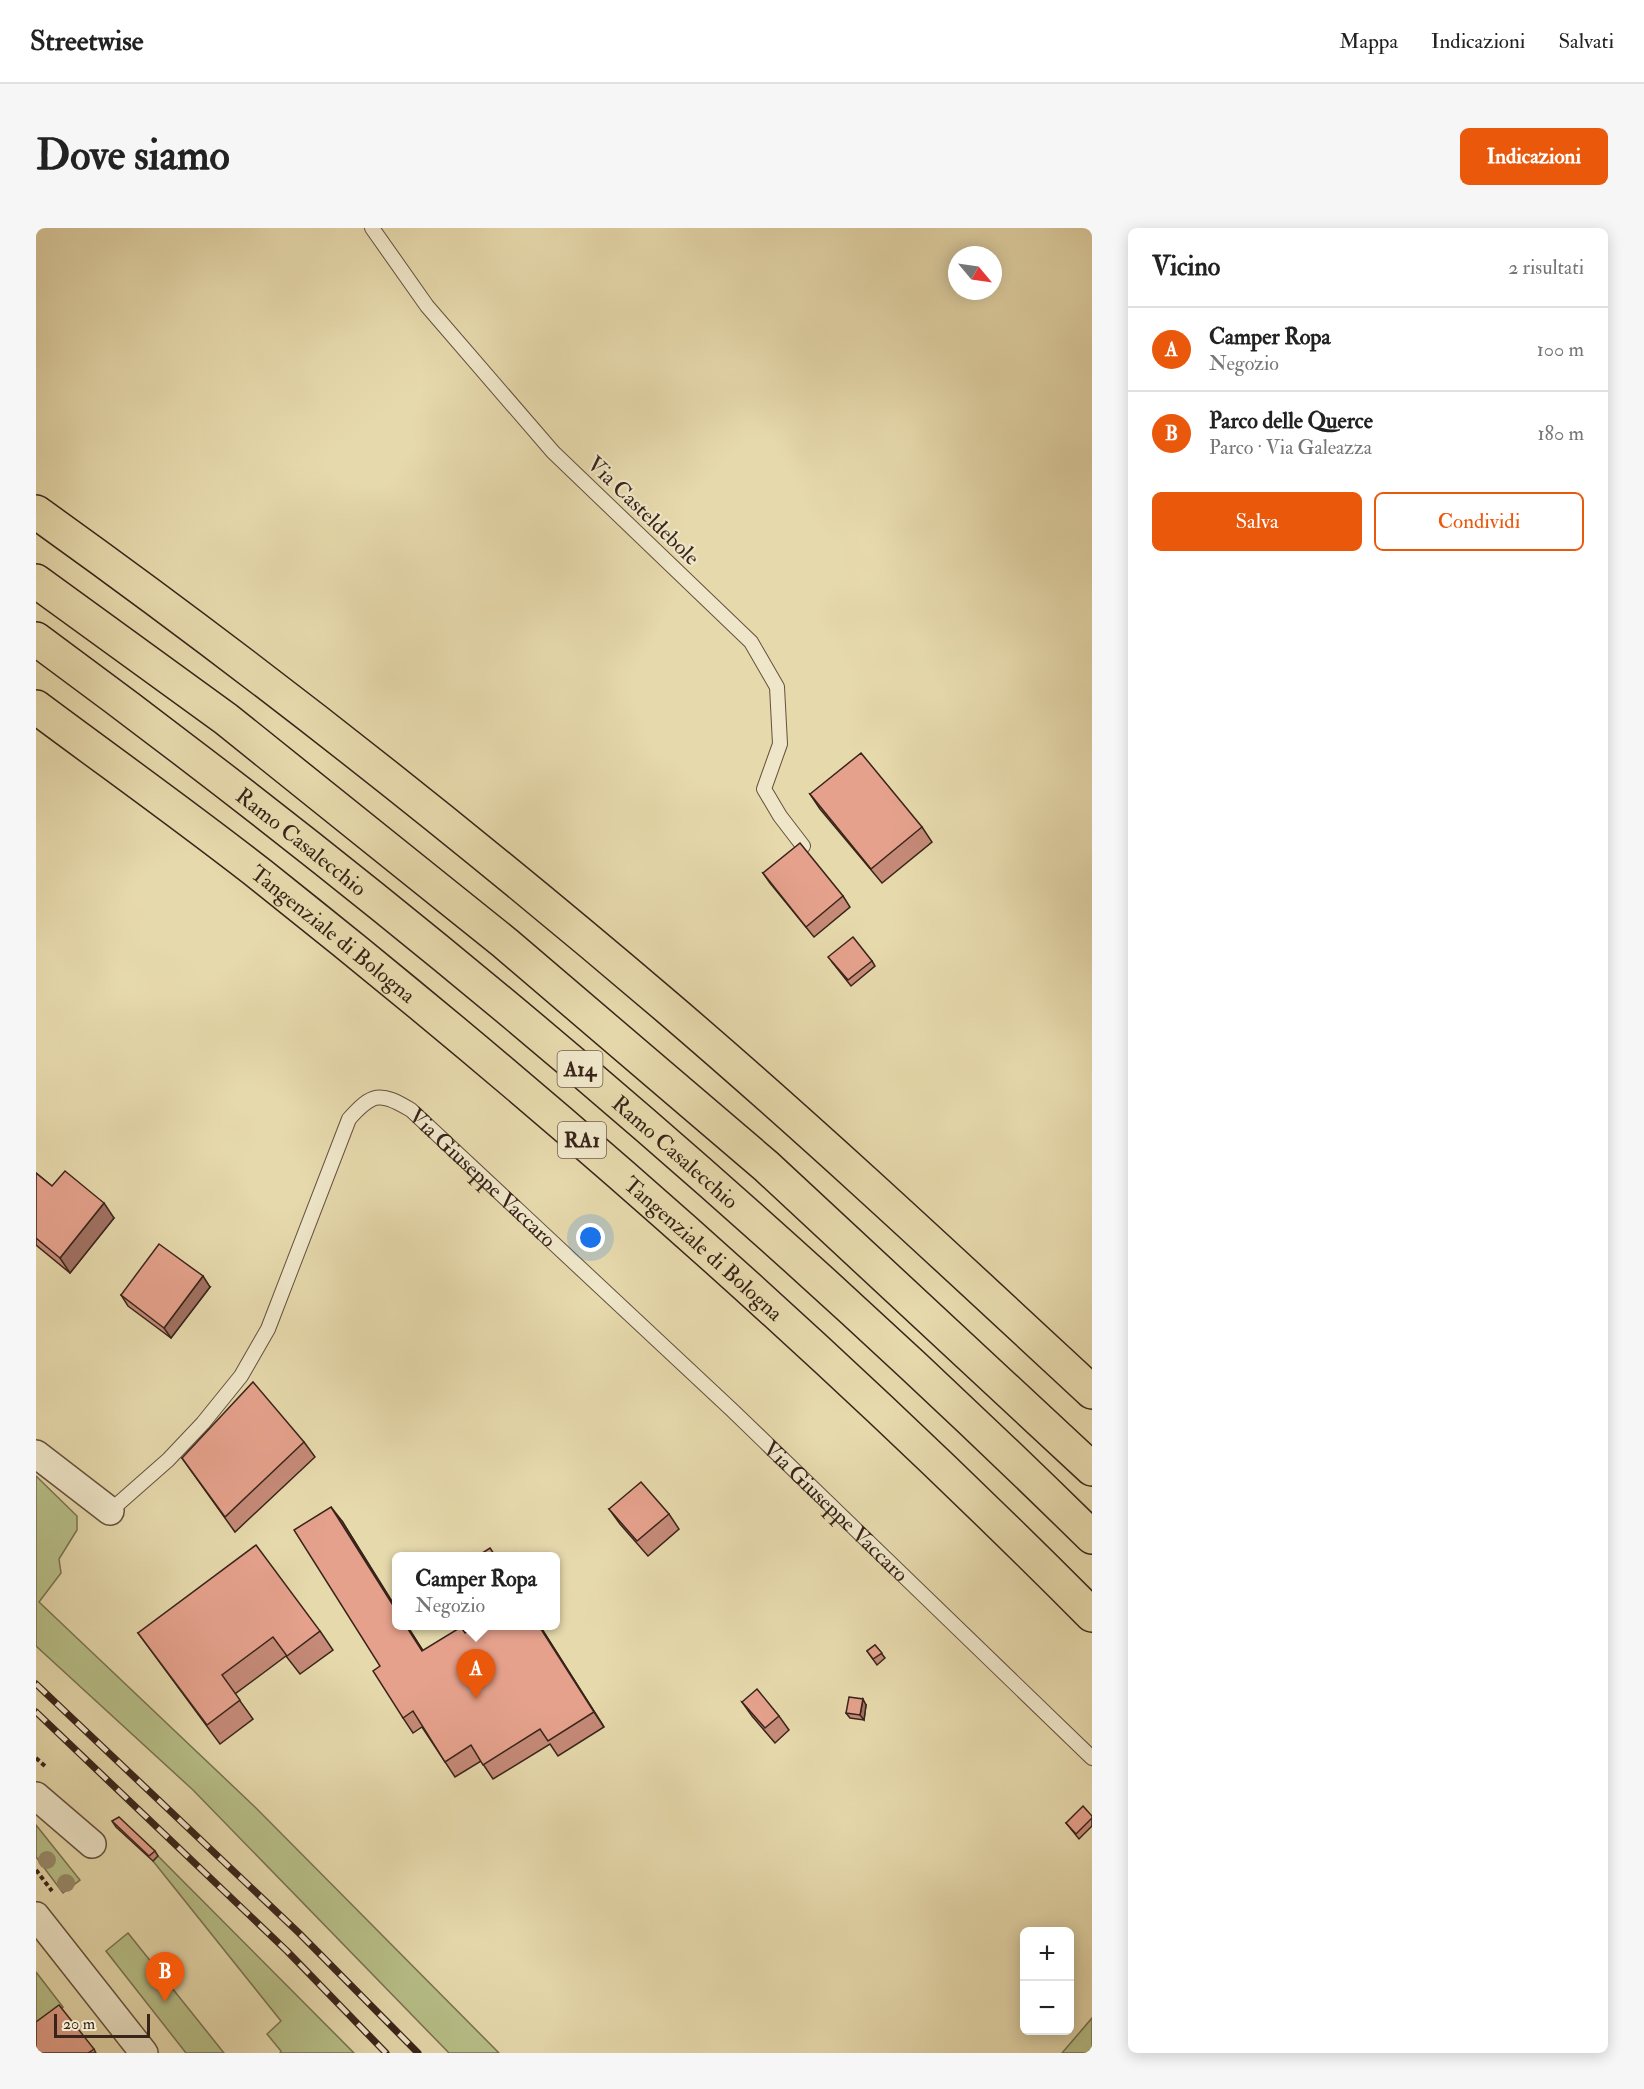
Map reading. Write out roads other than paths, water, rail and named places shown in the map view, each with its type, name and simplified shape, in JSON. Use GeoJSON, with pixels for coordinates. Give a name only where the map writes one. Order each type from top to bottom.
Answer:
{"type":"FeatureCollection","features":[{"type":"Feature","properties":{"kind":"highway"},"geometry":{"type":"LineString","coordinates":[[36,512],[309,714],[668,1008],[909,1222],[1092,1392]]}},
{"type":"Feature","properties":{"kind":"highway","name":"Ramo Casalecchio"},"geometry":{"type":"LineString","coordinates":[[36,581],[226,719],[505,943],[766,1166],[1092,1469]]}},
{"type":"Feature","properties":{"kind":"highway","name":"Ramo Casalecchio"},"geometry":{"type":"LineString","coordinates":[[36,639],[179,744],[495,997],[761,1226],[897,1350],[1092,1537]]}},
{"type":"Feature","properties":{"kind":"highway","name":"Tangenziale di Bologna"},"geometry":{"type":"LineString","coordinates":[[36,707],[260,874],[555,1116],[804,1338],[1092,1615]]}},
{"type":"Feature","properties":{"kind":"street","name":"Via Giuseppe Vaccaro"},"geometry":{"type":"LineString","coordinates":[[36,1454],[110,1511]]}},
{"type":"Feature","properties":{"kind":"street"},"geometry":{"type":"LineString","coordinates":[[36,1796],[92,1844]]}},
{"type":"Feature","properties":{"kind":"street"},"geometry":{"type":"LineString","coordinates":[[36,1916],[144,2053]]}},
{"type":"Feature","properties":{"kind":"lane","name":"Via Casteldebole"},"geometry":{"type":"LineString","coordinates":[[372,228],[427,306],[553,452],[751,642],[777,687],[780,744],[764,789],[780,816],[803,846]]}},
{"type":"Feature","properties":{"kind":"lane","name":"Via Giuseppe Vaccaro"},"geometry":{"type":"LineString","coordinates":[[110,1511],[136,1490],[196,1431],[241,1376],[268,1329],[349,1119],[366,1100],[378,1097],[392,1098],[411,1110],[732,1410],[1092,1758]]}},
{"type":"Feature","properties":{"kind":"railway"},"geometry":{"type":"LineString","coordinates":[[36,1684],[299,1933],[418,2053]]}},
{"type":"Feature","properties":{"kind":"railway"},"geometry":{"type":"LineString","coordinates":[[36,1712],[287,1951],[386,2053]]}},
{"type":"Feature","properties":{"kind":"place","name":"Camper Ropa"},"geometry":{"type":"Point","coordinates":[476,1699]}},
{"type":"Feature","properties":{"kind":"place","name":"Parco delle Querce"},"geometry":{"type":"Point","coordinates":[165,2002]}}]}
